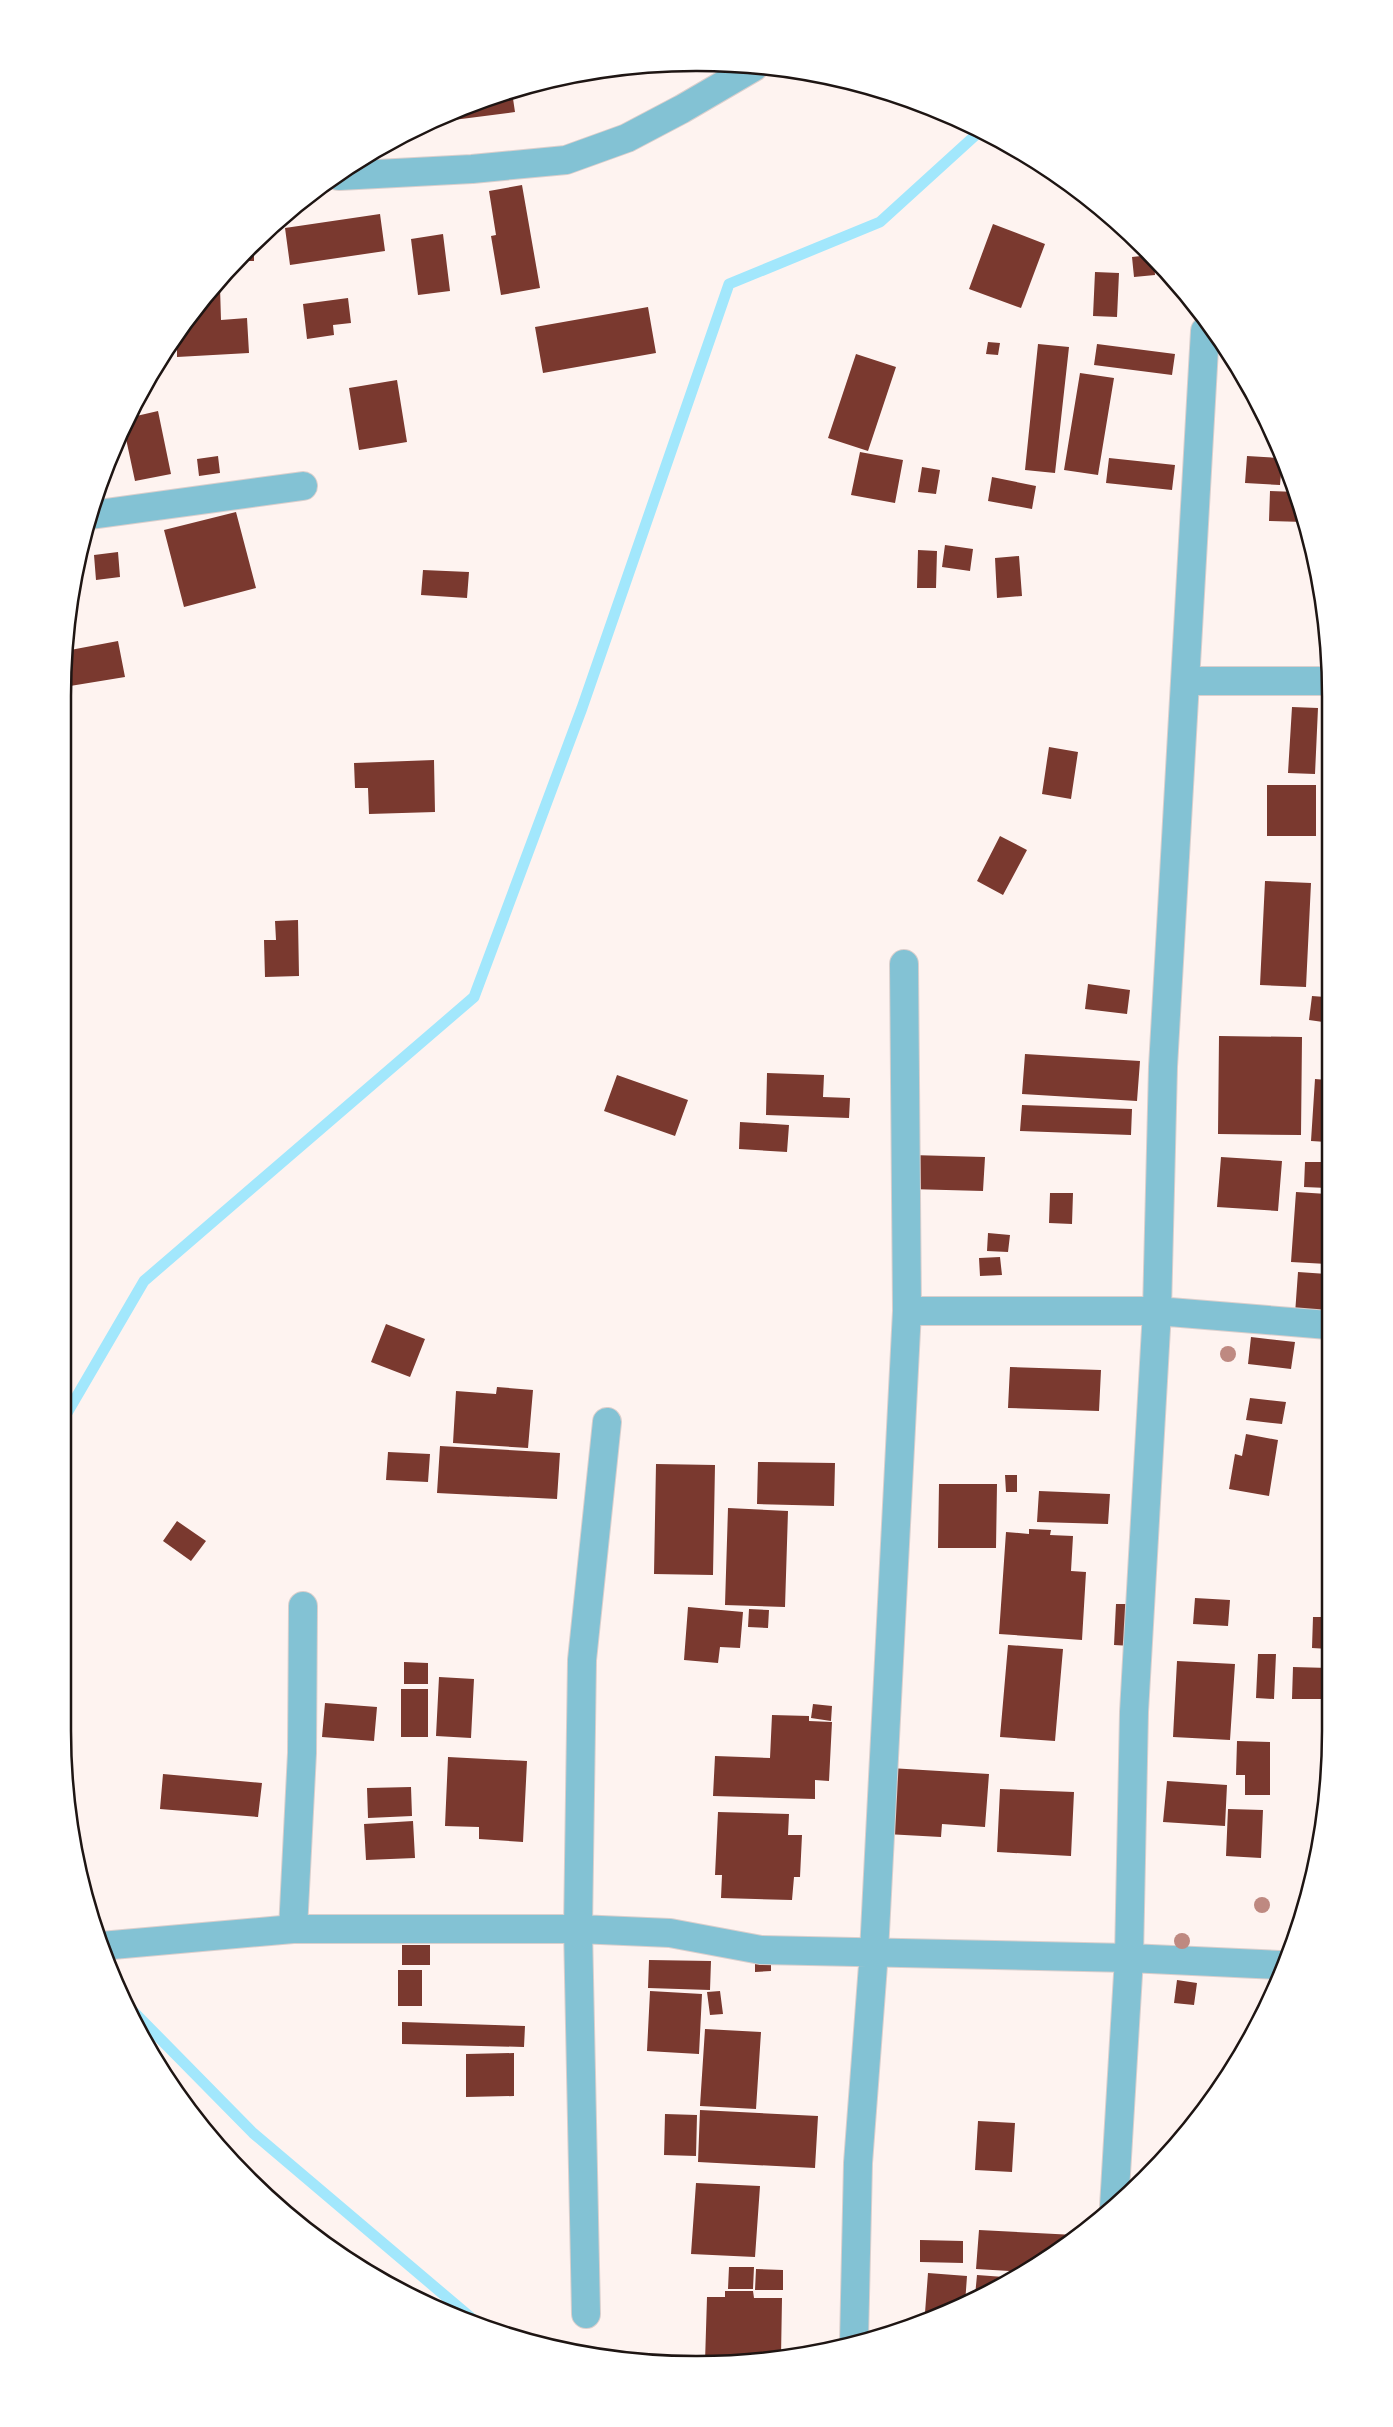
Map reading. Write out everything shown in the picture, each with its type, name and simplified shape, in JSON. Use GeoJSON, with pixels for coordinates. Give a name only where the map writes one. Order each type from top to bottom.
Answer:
{"type":"FeatureCollection","features":[{"type":"Feature","properties":{"kind":"street"},"geometry":{"type":"LineString","coordinates":[[352,175],[472,169],[566,160],[627,138],[743,74]]}},
{"type":"Feature","properties":{"kind":"street"},"geometry":{"type":"LineString","coordinates":[[1115,2196],[1129,1958],[1134,1712],[1157,1312],[1163,1067],[1205,333]]}},
{"type":"Feature","properties":{"kind":"street"},"geometry":{"type":"LineString","coordinates":[[99,514],[303,486]]}},
{"type":"Feature","properties":{"kind":"street"},"geometry":{"type":"LineString","coordinates":[[1185,681],[1321,681]]}},
{"type":"Feature","properties":{"kind":"street"},"geometry":{"type":"LineString","coordinates":[[854,2335],[858,2163],[874,1952],[907,1311],[904,964]]}},
{"type":"Feature","properties":{"kind":"street"},"geometry":{"type":"LineString","coordinates":[[907,1311],[1157,1312],[1322,1325]]}},
{"type":"Feature","properties":{"kind":"street"},"geometry":{"type":"LineString","coordinates":[[586,2314],[578,1929],[582,1660],[607,1422]]}},
{"type":"Feature","properties":{"kind":"street"},"geometry":{"type":"LineString","coordinates":[[293,1929],[302,1753],[303,1606]]}},
{"type":"Feature","properties":{"kind":"street"},"geometry":{"type":"LineString","coordinates":[[109,1945],[293,1929],[578,1929],[670,1933],[761,1950],[1129,1958],[1276,1966]]}},
{"type":"Feature","properties":{"kind":"building"},"geometry":{"type":"Polygon","coordinates":[[[513,99],[515,112],[455,120],[513,99]]]}},
{"type":"Feature","properties":{"kind":"building"},"geometry":{"type":"Polygon","coordinates":[[[522,185],[540,288],[501,295],[491,236],[496,235],[489,191],[522,185]]]}},
{"type":"Feature","properties":{"kind":"building"},"geometry":{"type":"Polygon","coordinates":[[[380,214],[385,251],[290,265],[285,228],[380,214]]]}},
{"type":"Feature","properties":{"kind":"building"},"geometry":{"type":"Polygon","coordinates":[[[993,224],[1045,244],[1021,308],[969,289],[993,224]]]}},
{"type":"Feature","properties":{"kind":"building"},"geometry":{"type":"Polygon","coordinates":[[[443,234],[450,291],[418,295],[411,239],[443,234]]]}},
{"type":"Feature","properties":{"kind":"building"},"geometry":{"type":"Polygon","coordinates":[[[254,254],[254,261],[247,261],[254,254]]]}},
{"type":"Feature","properties":{"kind":"building"},"geometry":{"type":"Polygon","coordinates":[[[1141,256],[1155,271],[1155,275],[1134,277],[1132,257],[1141,256]]]}},
{"type":"Feature","properties":{"kind":"building"},"geometry":{"type":"Polygon","coordinates":[[[1095,272],[1119,273],[1117,317],[1093,316],[1095,272]]]}},
{"type":"Feature","properties":{"kind":"building"},"geometry":{"type":"Polygon","coordinates":[[[220,291],[221,320],[247,318],[249,353],[177,357],[177,349],[220,291]]]}},
{"type":"Feature","properties":{"kind":"building"},"geometry":{"type":"Polygon","coordinates":[[[348,298],[351,323],[333,325],[334,335],[307,339],[303,304],[348,298]]]}},
{"type":"Feature","properties":{"kind":"building"},"geometry":{"type":"Polygon","coordinates":[[[648,307],[656,353],[543,373],[535,327],[648,307]]]}},
{"type":"Feature","properties":{"kind":"building"},"geometry":{"type":"Polygon","coordinates":[[[988,342],[1000,343],[998,355],[986,354],[988,342]]]}},
{"type":"Feature","properties":{"kind":"building"},"geometry":{"type":"Polygon","coordinates":[[[1038,344],[1069,347],[1055,473],[1025,470],[1038,344]]]}},
{"type":"Feature","properties":{"kind":"building"},"geometry":{"type":"Polygon","coordinates":[[[1097,344],[1175,354],[1172,375],[1094,365],[1097,344]]]}},
{"type":"Feature","properties":{"kind":"building"},"geometry":{"type":"Polygon","coordinates":[[[856,354],[896,367],[868,451],[828,438],[856,354]]]}},
{"type":"Feature","properties":{"kind":"building"},"geometry":{"type":"Polygon","coordinates":[[[1080,373],[1114,378],[1098,475],[1064,470],[1080,373]]]}},
{"type":"Feature","properties":{"kind":"building"},"geometry":{"type":"Polygon","coordinates":[[[397,380],[407,442],[359,450],[349,388],[397,380]]]}},
{"type":"Feature","properties":{"kind":"building"},"geometry":{"type":"Polygon","coordinates":[[[158,411],[171,474],[135,481],[126,441],[138,416],[158,411]]]}},
{"type":"Feature","properties":{"kind":"building"},"geometry":{"type":"Polygon","coordinates":[[[860,452],[903,460],[895,503],[851,495],[860,452]]]}},
{"type":"Feature","properties":{"kind":"building"},"geometry":{"type":"Polygon","coordinates":[[[218,456],[220,473],[199,476],[197,459],[218,456]]]}},
{"type":"Feature","properties":{"kind":"building"},"geometry":{"type":"Polygon","coordinates":[[[1247,456],[1274,458],[1281,475],[1280,485],[1245,483],[1247,456]]]}},
{"type":"Feature","properties":{"kind":"building"},"geometry":{"type":"Polygon","coordinates":[[[1109,458],[1175,465],[1172,490],[1106,483],[1109,458]]]}},
{"type":"Feature","properties":{"kind":"building"},"geometry":{"type":"Polygon","coordinates":[[[922,467],[940,470],[936,494],[918,492],[922,467]]]}},
{"type":"Feature","properties":{"kind":"building"},"geometry":{"type":"Polygon","coordinates":[[[992,477],[1036,486],[1032,509],[988,501],[992,477]]]}},
{"type":"Feature","properties":{"kind":"building"},"geometry":{"type":"Polygon","coordinates":[[[1270,491],[1287,492],[1296,522],[1269,521],[1270,491]]]}},
{"type":"Feature","properties":{"kind":"building"},"geometry":{"type":"Polygon","coordinates":[[[236,512],[256,588],[184,607],[164,530],[236,512]]]}},
{"type":"Feature","properties":{"kind":"building"},"geometry":{"type":"Polygon","coordinates":[[[945,545],[973,549],[970,571],[942,567],[945,545]]]}},
{"type":"Feature","properties":{"kind":"building"},"geometry":{"type":"Polygon","coordinates":[[[918,550],[937,551],[936,588],[917,588],[918,550]]]}},
{"type":"Feature","properties":{"kind":"building"},"geometry":{"type":"Polygon","coordinates":[[[118,552],[120,577],[96,580],[94,555],[118,552]]]}},
{"type":"Feature","properties":{"kind":"building"},"geometry":{"type":"Polygon","coordinates":[[[1019,556],[1022,596],[997,598],[995,558],[1019,556]]]}},
{"type":"Feature","properties":{"kind":"building"},"geometry":{"type":"Polygon","coordinates":[[[423,570],[469,572],[467,598],[421,595],[423,570]]]}},
{"type":"Feature","properties":{"kind":"building"},"geometry":{"type":"Polygon","coordinates":[[[118,641],[125,677],[72,686],[74,649],[118,641]]]}},
{"type":"Feature","properties":{"kind":"building"},"geometry":{"type":"Polygon","coordinates":[[[1292,707],[1318,708],[1315,774],[1288,773],[1292,707]]]}},
{"type":"Feature","properties":{"kind":"building"},"geometry":{"type":"Polygon","coordinates":[[[1049,747],[1078,752],[1071,799],[1042,794],[1049,747]]]}},
{"type":"Feature","properties":{"kind":"building"},"geometry":{"type":"Polygon","coordinates":[[[434,760],[435,812],[369,814],[368,788],[355,788],[354,763],[434,760]]]}},
{"type":"Feature","properties":{"kind":"building"},"geometry":{"type":"Polygon","coordinates":[[[1267,785],[1316,785],[1316,836],[1267,836],[1267,785]]]}},
{"type":"Feature","properties":{"kind":"building"},"geometry":{"type":"Polygon","coordinates":[[[1000,836],[1027,850],[1003,895],[977,881],[1000,836]]]}},
{"type":"Feature","properties":{"kind":"building"},"geometry":{"type":"Polygon","coordinates":[[[1265,881],[1311,883],[1306,987],[1260,985],[1265,881]]]}},
{"type":"Feature","properties":{"kind":"building"},"geometry":{"type":"Polygon","coordinates":[[[298,920],[299,976],[265,977],[264,940],[276,940],[275,921],[298,920]]]}},
{"type":"Feature","properties":{"kind":"building"},"geometry":{"type":"Polygon","coordinates":[[[1088,984],[1130,990],[1127,1014],[1085,1009],[1088,984]]]}},
{"type":"Feature","properties":{"kind":"building"},"geometry":{"type":"Polygon","coordinates":[[[1312,996],[1322,997],[1322,1022],[1309,1020],[1312,996]]]}},
{"type":"Feature","properties":{"kind":"building"},"geometry":{"type":"Polygon","coordinates":[[[1219,1036],[1302,1037],[1301,1135],[1218,1134],[1219,1036]]]}},
{"type":"Feature","properties":{"kind":"building"},"geometry":{"type":"Polygon","coordinates":[[[1025,1054],[1140,1061],[1137,1101],[1022,1094],[1025,1054]]]}},
{"type":"Feature","properties":{"kind":"building"},"geometry":{"type":"Polygon","coordinates":[[[767,1073],[824,1075],[823,1097],[850,1098],[849,1118],[766,1115],[767,1073]]]}},
{"type":"Feature","properties":{"kind":"building"},"geometry":{"type":"Polygon","coordinates":[[[617,1075],[688,1100],[675,1136],[604,1111],[617,1075]]]}},
{"type":"Feature","properties":{"kind":"building"},"geometry":{"type":"Polygon","coordinates":[[[1315,1079],[1322,1080],[1322,1142],[1311,1141],[1315,1079]]]}},
{"type":"Feature","properties":{"kind":"building"},"geometry":{"type":"Polygon","coordinates":[[[1022,1105],[1132,1109],[1131,1135],[1020,1131],[1022,1105]]]}},
{"type":"Feature","properties":{"kind":"building"},"geometry":{"type":"Polygon","coordinates":[[[740,1122],[789,1125],[787,1152],[739,1149],[740,1122]]]}},
{"type":"Feature","properties":{"kind":"building"},"geometry":{"type":"Polygon","coordinates":[[[911,1155],[985,1157],[983,1191],[909,1189],[911,1155]]]}},
{"type":"Feature","properties":{"kind":"building"},"geometry":{"type":"Polygon","coordinates":[[[1221,1157],[1282,1161],[1278,1211],[1217,1207],[1221,1157]]]}},
{"type":"Feature","properties":{"kind":"building"},"geometry":{"type":"Polygon","coordinates":[[[1305,1162],[1322,1162],[1322,1188],[1304,1187],[1305,1162]]]}},
{"type":"Feature","properties":{"kind":"building"},"geometry":{"type":"Polygon","coordinates":[[[1296,1192],[1322,1194],[1322,1264],[1291,1262],[1296,1192]]]}},
{"type":"Feature","properties":{"kind":"building"},"geometry":{"type":"Polygon","coordinates":[[[1050,1193],[1073,1193],[1072,1224],[1049,1223],[1050,1193]]]}},
{"type":"Feature","properties":{"kind":"building"},"geometry":{"type":"Polygon","coordinates":[[[988,1233],[1010,1235],[1008,1252],[987,1251],[988,1233]]]}},
{"type":"Feature","properties":{"kind":"building"},"geometry":{"type":"Polygon","coordinates":[[[1000,1257],[1002,1275],[980,1276],[979,1258],[1000,1257]]]}},
{"type":"Feature","properties":{"kind":"building"},"geometry":{"type":"Polygon","coordinates":[[[1298,1272],[1322,1274],[1322,1316],[1295,1314],[1298,1272]]]}},
{"type":"Feature","properties":{"kind":"building"},"geometry":{"type":"Polygon","coordinates":[[[386,1324],[425,1339],[410,1377],[371,1362],[386,1324]]]}},
{"type":"Feature","properties":{"kind":"building"},"geometry":{"type":"Polygon","coordinates":[[[1251,1337],[1295,1342],[1291,1369],[1248,1364],[1251,1337]]]}},
{"type":"Feature","properties":{"kind":"building"},"geometry":{"type":"Polygon","coordinates":[[[1010,1367],[1101,1370],[1099,1411],[1008,1408],[1010,1367]]]}},
{"type":"Feature","properties":{"kind":"building"},"geometry":{"type":"Polygon","coordinates":[[[497,1387],[533,1390],[528,1448],[453,1443],[456,1391],[496,1394],[497,1387]]]}},
{"type":"Feature","properties":{"kind":"building"},"geometry":{"type":"Polygon","coordinates":[[[1250,1398],[1286,1402],[1282,1424],[1246,1420],[1250,1398]]]}},
{"type":"Feature","properties":{"kind":"building"},"geometry":{"type":"Polygon","coordinates":[[[1246,1434],[1278,1440],[1269,1496],[1229,1489],[1235,1454],[1242,1456],[1246,1434]]]}},
{"type":"Feature","properties":{"kind":"building"},"geometry":{"type":"Polygon","coordinates":[[[440,1446],[560,1453],[557,1499],[437,1493],[440,1446]]]}},
{"type":"Feature","properties":{"kind":"building"},"geometry":{"type":"Polygon","coordinates":[[[388,1452],[430,1454],[428,1482],[386,1480],[388,1452]]]}},
{"type":"Feature","properties":{"kind":"building"},"geometry":{"type":"Polygon","coordinates":[[[758,1462],[835,1463],[834,1506],[757,1504],[758,1462]]]}},
{"type":"Feature","properties":{"kind":"building"},"geometry":{"type":"Polygon","coordinates":[[[656,1464],[715,1465],[713,1575],[654,1574],[656,1464]]]}},
{"type":"Feature","properties":{"kind":"building"},"geometry":{"type":"Polygon","coordinates":[[[1005,1475],[1017,1475],[1017,1492],[1006,1492],[1005,1475]]]}},
{"type":"Feature","properties":{"kind":"building"},"geometry":{"type":"Polygon","coordinates":[[[939,1484],[997,1484],[996,1548],[938,1548],[939,1484]]]}},
{"type":"Feature","properties":{"kind":"building"},"geometry":{"type":"Polygon","coordinates":[[[1039,1491],[1110,1494],[1108,1524],[1037,1522],[1039,1491]]]}},
{"type":"Feature","properties":{"kind":"building"},"geometry":{"type":"Polygon","coordinates":[[[728,1508],[788,1511],[785,1607],[725,1605],[728,1508]]]}},
{"type":"Feature","properties":{"kind":"building"},"geometry":{"type":"Polygon","coordinates":[[[177,1521],[206,1541],[191,1561],[163,1541],[177,1521]]]}},
{"type":"Feature","properties":{"kind":"building"},"geometry":{"type":"Polygon","coordinates":[[[1029,1529],[1051,1530],[1050,1535],[1073,1536],[1071,1571],[1086,1572],[1082,1640],[999,1634],[1006,1532],[1029,1534],[1029,1529]]]}},
{"type":"Feature","properties":{"kind":"building"},"geometry":{"type":"Polygon","coordinates":[[[1195,1598],[1230,1600],[1228,1626],[1193,1624],[1195,1598]]]}},
{"type":"Feature","properties":{"kind":"building"},"geometry":{"type":"Polygon","coordinates":[[[1116,1604],[1134,1604],[1132,1646],[1114,1645],[1116,1604]]]}},
{"type":"Feature","properties":{"kind":"building"},"geometry":{"type":"Polygon","coordinates":[[[688,1607],[743,1612],[740,1648],[720,1647],[718,1663],[684,1660],[688,1607]]]}},
{"type":"Feature","properties":{"kind":"building"},"geometry":{"type":"Polygon","coordinates":[[[749,1609],[769,1610],[768,1628],[748,1627],[749,1609]]]}},
{"type":"Feature","properties":{"kind":"building"},"geometry":{"type":"Polygon","coordinates":[[[1313,1617],[1322,1617],[1322,1649],[1312,1648],[1313,1617]]]}},
{"type":"Feature","properties":{"kind":"building"},"geometry":{"type":"Polygon","coordinates":[[[1008,1645],[1063,1649],[1055,1741],[1000,1737],[1008,1645]]]}},
{"type":"Feature","properties":{"kind":"building"},"geometry":{"type":"Polygon","coordinates":[[[1258,1654],[1276,1654],[1274,1699],[1256,1698],[1258,1654]]]}},
{"type":"Feature","properties":{"kind":"building"},"geometry":{"type":"Polygon","coordinates":[[[1177,1661],[1235,1664],[1230,1740],[1173,1737],[1177,1661]]]}},
{"type":"Feature","properties":{"kind":"building"},"geometry":{"type":"Polygon","coordinates":[[[404,1662],[428,1663],[428,1684],[404,1684],[404,1662]]]}},
{"type":"Feature","properties":{"kind":"building"},"geometry":{"type":"Polygon","coordinates":[[[1293,1667],[1322,1668],[1322,1699],[1292,1699],[1293,1667]]]}},
{"type":"Feature","properties":{"kind":"building"},"geometry":{"type":"Polygon","coordinates":[[[439,1677],[474,1679],[471,1738],[436,1736],[439,1677]]]}},
{"type":"Feature","properties":{"kind":"building"},"geometry":{"type":"Polygon","coordinates":[[[401,1689],[428,1689],[428,1737],[401,1737],[401,1689]]]}},
{"type":"Feature","properties":{"kind":"building"},"geometry":{"type":"Polygon","coordinates":[[[325,1703],[377,1707],[374,1741],[322,1737],[325,1703]]]}},
{"type":"Feature","properties":{"kind":"building"},"geometry":{"type":"Polygon","coordinates":[[[813,1704],[832,1706],[831,1721],[811,1718],[813,1704]]]}},
{"type":"Feature","properties":{"kind":"building"},"geometry":{"type":"Polygon","coordinates":[[[772,1715],[809,1716],[809,1721],[832,1722],[829,1781],[815,1780],[815,1799],[713,1796],[715,1756],[770,1758],[772,1715]]]}},
{"type":"Feature","properties":{"kind":"building"},"geometry":{"type":"Polygon","coordinates":[[[1237,1741],[1270,1742],[1270,1795],[1245,1795],[1245,1775],[1236,1775],[1237,1741]]]}},
{"type":"Feature","properties":{"kind":"building"},"geometry":{"type":"Polygon","coordinates":[[[448,1757],[527,1761],[523,1842],[479,1839],[479,1827],[445,1826],[448,1757]]]}},
{"type":"Feature","properties":{"kind":"building"},"geometry":{"type":"Polygon","coordinates":[[[890,1768],[989,1774],[985,1827],[942,1824],[941,1837],[886,1834],[890,1768]]]}},
{"type":"Feature","properties":{"kind":"building"},"geometry":{"type":"Polygon","coordinates":[[[163,1774],[262,1783],[258,1817],[160,1809],[163,1774]]]}},
{"type":"Feature","properties":{"kind":"building"},"geometry":{"type":"Polygon","coordinates":[[[1167,1781],[1227,1785],[1225,1826],[1163,1822],[1167,1781]]]}},
{"type":"Feature","properties":{"kind":"building"},"geometry":{"type":"Polygon","coordinates":[[[411,1787],[412,1816],[368,1818],[367,1788],[411,1787]]]}},
{"type":"Feature","properties":{"kind":"building"},"geometry":{"type":"Polygon","coordinates":[[[1000,1789],[1074,1792],[1071,1856],[997,1852],[1000,1789]]]}},
{"type":"Feature","properties":{"kind":"building"},"geometry":{"type":"Polygon","coordinates":[[[1228,1809],[1263,1810],[1261,1858],[1226,1856],[1228,1809]]]}},
{"type":"Feature","properties":{"kind":"building"},"geometry":{"type":"Polygon","coordinates":[[[718,1812],[789,1814],[788,1835],[802,1835],[800,1877],[794,1877],[792,1900],[721,1898],[722,1875],[715,1875],[718,1812]]]}},
{"type":"Feature","properties":{"kind":"building"},"geometry":{"type":"Polygon","coordinates":[[[413,1821],[415,1858],[366,1860],[364,1824],[413,1821]]]}},
{"type":"Feature","properties":{"kind":"building"},"geometry":{"type":"Polygon","coordinates":[[[402,1945],[430,1945],[430,1965],[402,1965],[402,1945]]]}},
{"type":"Feature","properties":{"kind":"building"},"geometry":{"type":"Polygon","coordinates":[[[771,1954],[771,1971],[755,1972],[755,1955],[771,1954]]]}},
{"type":"Feature","properties":{"kind":"building"},"geometry":{"type":"Polygon","coordinates":[[[649,1960],[711,1961],[710,1990],[648,1988],[649,1960]]]}},
{"type":"Feature","properties":{"kind":"building"},"geometry":{"type":"Polygon","coordinates":[[[398,1970],[422,1970],[422,2006],[398,2006],[398,1970]]]}},
{"type":"Feature","properties":{"kind":"building"},"geometry":{"type":"Polygon","coordinates":[[[1177,1980],[1197,1983],[1194,2005],[1174,2003],[1177,1980]]]}},
{"type":"Feature","properties":{"kind":"building"},"geometry":{"type":"Polygon","coordinates":[[[650,1991],[702,1994],[699,2054],[647,2051],[650,1991]]]}},
{"type":"Feature","properties":{"kind":"building"},"geometry":{"type":"Polygon","coordinates":[[[720,1991],[723,2014],[710,2015],[707,1992],[720,1991]]]}},
{"type":"Feature","properties":{"kind":"building"},"geometry":{"type":"Polygon","coordinates":[[[402,2022],[525,2026],[524,2047],[402,2044],[402,2022]]]}},
{"type":"Feature","properties":{"kind":"building"},"geometry":{"type":"Polygon","coordinates":[[[705,2029],[761,2032],[756,2109],[700,2106],[705,2029]]]}},
{"type":"Feature","properties":{"kind":"building"},"geometry":{"type":"Polygon","coordinates":[[[514,2053],[514,2096],[466,2097],[466,2054],[514,2053]]]}},
{"type":"Feature","properties":{"kind":"building"},"geometry":{"type":"Polygon","coordinates":[[[700,2110],[818,2116],[815,2168],[698,2162],[700,2110]]]}},
{"type":"Feature","properties":{"kind":"building"},"geometry":{"type":"Polygon","coordinates":[[[665,2114],[697,2115],[696,2156],[664,2155],[665,2114]]]}},
{"type":"Feature","properties":{"kind":"building"},"geometry":{"type":"Polygon","coordinates":[[[978,2121],[1015,2123],[1012,2172],[975,2170],[978,2121]]]}},
{"type":"Feature","properties":{"kind":"building"},"geometry":{"type":"Polygon","coordinates":[[[696,2183],[760,2186],[755,2257],[691,2254],[696,2183]]]}},
{"type":"Feature","properties":{"kind":"building"},"geometry":{"type":"Polygon","coordinates":[[[979,2230],[1066,2235],[1010,2271],[976,2269],[979,2230]]]}},
{"type":"Feature","properties":{"kind":"building"},"geometry":{"type":"Polygon","coordinates":[[[920,2240],[963,2241],[963,2263],[920,2262],[920,2240]]]}},
{"type":"Feature","properties":{"kind":"building"},"geometry":{"type":"Polygon","coordinates":[[[729,2267],[754,2267],[753,2289],[728,2289],[729,2267]]]}},
{"type":"Feature","properties":{"kind":"building"},"geometry":{"type":"Polygon","coordinates":[[[756,2269],[783,2270],[783,2290],[755,2290],[756,2269]]]}},
{"type":"Feature","properties":{"kind":"building"},"geometry":{"type":"Polygon","coordinates":[[[928,2273],[967,2276],[966,2294],[925,2312],[928,2273]]]}},
{"type":"Feature","properties":{"kind":"building"},"geometry":{"type":"Polygon","coordinates":[[[977,2275],[1000,2277],[976,2290],[977,2275]]]}},
{"type":"Feature","properties":{"kind":"building"},"geometry":{"type":"Polygon","coordinates":[[[725,2291],[753,2291],[754,2298],[782,2298],[781,2350],[705,2356],[707,2297],[725,2297],[725,2291]]]}},
{"type":"Feature","properties":{"kind":"waterway"},"geometry":{"type":"LineString","coordinates":[[71,1406],[144,1281],[474,997],[582,708],[729,284],[880,222],[974,137]]}},
{"type":"Feature","properties":{"kind":"waterway"},"geometry":{"type":"LineString","coordinates":[[144,2022],[253,2133],[462,2310]]}}]}
